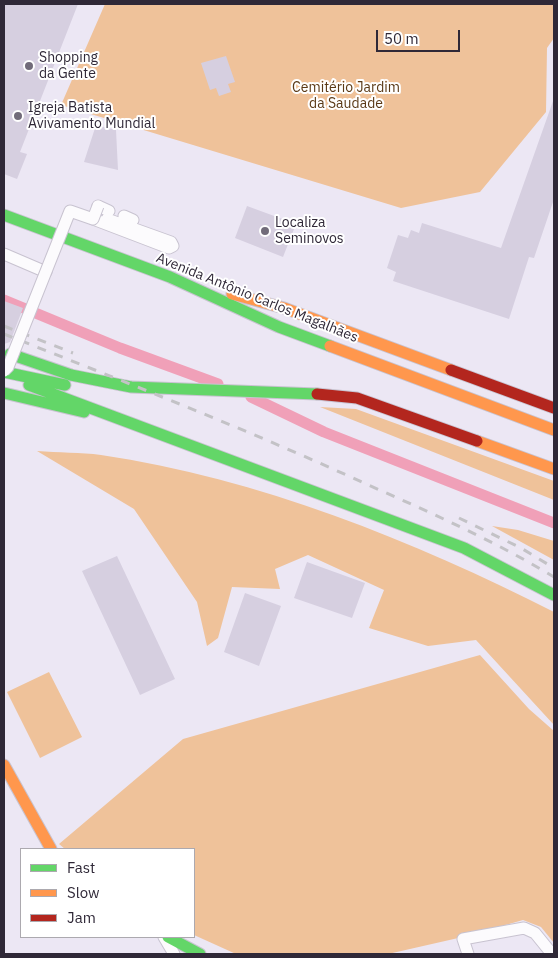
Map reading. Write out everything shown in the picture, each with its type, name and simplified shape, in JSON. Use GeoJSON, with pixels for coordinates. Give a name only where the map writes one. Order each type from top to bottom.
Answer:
{"type":"FeatureCollection","features":[{"type":"Feature","properties":{"kind":"main road","name":"Avenida Antônio Carlos Magalhães"},"geometry":{"type":"LineString","coordinates":[[4,215],[170,277],[279,327],[554,430]]}},
{"type":"Feature","properties":{"kind":"main road"},"geometry":{"type":"LineString","coordinates":[[170,277],[284,308],[554,408]]}},
{"type":"Feature","properties":{"kind":"main road"},"geometry":{"type":"LineString","coordinates":[[10,354],[71,375],[131,388]]}},
{"type":"Feature","properties":{"kind":"main road"},"geometry":{"type":"LineString","coordinates":[[4,372],[67,386],[305,393],[357,398],[553,469]]}},
{"type":"Feature","properties":{"kind":"main road"},"geometry":{"type":"LineString","coordinates":[[4,376],[464,548],[519,575],[554,595]]}},
{"type":"Feature","properties":{"kind":"main road"},"geometry":{"type":"LineString","coordinates":[[4,393],[134,424]]}},
{"type":"Feature","properties":{"kind":"main road"},"geometry":{"type":"LineString","coordinates":[[4,765],[50,848]]}},
{"type":"Feature","properties":{"kind":"main road"},"geometry":{"type":"LineString","coordinates":[[170,938],[200,954]]}},
{"type":"Feature","properties":{"kind":"street"},"geometry":{"type":"LineString","coordinates":[[4,372],[8,367],[70,211],[169,248],[173,246],[171,242],[108,215],[98,206],[93,219]]}},
{"type":"Feature","properties":{"kind":"street"},"geometry":{"type":"LineString","coordinates":[[4,256],[46,272]]}},
{"type":"Feature","properties":{"kind":"street"},"geometry":{"type":"LineString","coordinates":[[468,954],[463,939],[516,928],[535,933],[552,954]]}},
{"type":"Feature","properties":{"kind":"street"},"geometry":{"type":"LineString","coordinates":[[165,938],[174,954]]}},
{"type":"Feature","properties":{"kind":"green space","name":"Cemitério Jardim da Saudade"},"geometry":{"type":"Polygon","coordinates":[[[105,4],[554,4],[554,38],[547,48],[546,112],[480,192],[401,208],[61,105],[105,4]]]}},
{"type":"Feature","properties":{"kind":"green space"},"geometry":{"type":"Polygon","coordinates":[[[320,407],[356,409],[554,481],[554,500],[320,407]]]}},
{"type":"Feature","properties":{"kind":"green space"},"geometry":{"type":"Polygon","coordinates":[[[37,451],[93,454],[160,465],[276,496],[391,537],[554,612],[554,725],[476,640],[428,646],[369,628],[384,590],[308,555],[275,569],[280,589],[232,587],[218,638],[207,646],[197,602],[134,509],[37,451]]]}},
{"type":"Feature","properties":{"kind":"green space"},"geometry":{"type":"Polygon","coordinates":[[[492,526],[518,530],[554,541],[554,560],[492,526]]]}},
{"type":"Feature","properties":{"kind":"green space"},"geometry":{"type":"Polygon","coordinates":[[[480,655],[529,709],[554,731],[554,943],[541,927],[523,920],[467,936],[388,954],[236,954],[195,935],[195,848],[64,848],[59,844],[183,739],[480,655]]]}},
{"type":"Feature","properties":{"kind":"green space"},"geometry":{"type":"Polygon","coordinates":[[[49,672],[82,737],[40,758],[7,692],[49,672]]]}},
{"type":"Feature","properties":{"kind":"building","name":"Shopping da Gente"},"geometry":{"type":"Polygon","coordinates":[[[4,4],[78,4],[20,152],[27,154],[17,179],[4,174],[4,4]]]}},
{"type":"Feature","properties":{"kind":"building"},"geometry":{"type":"Polygon","coordinates":[[[226,56],[235,82],[228,84],[231,92],[219,96],[216,88],[210,90],[201,63],[226,56]]]}},
{"type":"Feature","properties":{"kind":"building"},"geometry":{"type":"Polygon","coordinates":[[[553,101],[554,199],[534,258],[529,257],[509,319],[393,281],[396,272],[387,268],[398,235],[408,238],[411,230],[419,233],[422,223],[501,248],[553,101]]]}},
{"type":"Feature","properties":{"kind":"building"},"geometry":{"type":"Polygon","coordinates":[[[96,125],[116,130],[118,170],[84,162],[96,125]]]}},
{"type":"Feature","properties":{"kind":"building","name":"Localiza Seminovos"},"geometry":{"type":"Polygon","coordinates":[[[247,206],[296,224],[283,257],[235,238],[247,206]]]}},
{"type":"Feature","properties":{"kind":"building"},"geometry":{"type":"Polygon","coordinates":[[[4,301],[23,308],[10,342],[4,344],[4,301]]]}},
{"type":"Feature","properties":{"kind":"building"},"geometry":{"type":"Polygon","coordinates":[[[117,556],[175,679],[140,695],[82,571],[117,556]]]}},
{"type":"Feature","properties":{"kind":"building"},"geometry":{"type":"Polygon","coordinates":[[[307,562],[365,583],[352,618],[294,598],[307,562]]]}},
{"type":"Feature","properties":{"kind":"building"},"geometry":{"type":"Polygon","coordinates":[[[245,593],[281,606],[259,666],[224,652],[245,593]]]}},
{"type":"Feature","properties":{"kind":"waterway"},"geometry":{"type":"LineString","coordinates":[[4,300],[120,348],[218,384]]}},
{"type":"Feature","properties":{"kind":"waterway"},"geometry":{"type":"LineString","coordinates":[[251,397],[324,432],[554,523]]}},
{"type":"Feature","properties":{"kind":"railway"},"geometry":{"type":"LineString","coordinates":[[4,326],[73,353]]}},
{"type":"Feature","properties":{"kind":"railway"},"geometry":{"type":"LineString","coordinates":[[4,334],[185,406],[320,463],[460,527],[554,577]]}},
{"type":"Feature","properties":{"kind":"railway"},"geometry":{"type":"LineString","coordinates":[[459,518],[521,548],[554,568]]}},
{"type":"Feature","properties":{"kind":"traffic: fast"},"geometry":{"type":"LineString","coordinates":[[4,215],[170,277],[279,327],[330,346]]}},
{"type":"Feature","properties":{"kind":"traffic: fast"},"geometry":{"type":"LineString","coordinates":[[10,354],[71,375],[131,387],[317,394]]}},
{"type":"Feature","properties":{"kind":"traffic: fast"},"geometry":{"type":"LineString","coordinates":[[4,372],[65,385]]}},
{"type":"Feature","properties":{"kind":"traffic: fast"},"geometry":{"type":"LineString","coordinates":[[29,385],[464,548],[554,595]]}},
{"type":"Feature","properties":{"kind":"traffic: fast"},"geometry":{"type":"LineString","coordinates":[[4,393],[84,412]]}},
{"type":"Feature","properties":{"kind":"traffic: fast"},"geometry":{"type":"LineString","coordinates":[[170,938],[200,954]]}},
{"type":"Feature","properties":{"kind":"traffic: slow"},"geometry":{"type":"LineString","coordinates":[[232,294],[284,308],[451,370]]}},
{"type":"Feature","properties":{"kind":"traffic: slow"},"geometry":{"type":"LineString","coordinates":[[330,346],[554,430]]}},
{"type":"Feature","properties":{"kind":"traffic: slow"},"geometry":{"type":"LineString","coordinates":[[477,441],[554,469]]}},
{"type":"Feature","properties":{"kind":"traffic: slow"},"geometry":{"type":"LineString","coordinates":[[4,765],[50,848]]}},
{"type":"Feature","properties":{"kind":"traffic: jam"},"geometry":{"type":"LineString","coordinates":[[451,370],[554,408]]}},
{"type":"Feature","properties":{"kind":"traffic: jam"},"geometry":{"type":"LineString","coordinates":[[317,394],[357,398],[477,441]]}},
{"type":"Feature","properties":{"kind":"place","name":"Shopping da Gente"},"geometry":{"type":"Point","coordinates":[29,66]}},
{"type":"Feature","properties":{"kind":"place","name":"Igreja Batista Avivamento Mundial"},"geometry":{"type":"Point","coordinates":[18,116]}},
{"type":"Feature","properties":{"kind":"place","name":"Localiza Seminovos"},"geometry":{"type":"Point","coordinates":[265,231]}}]}
